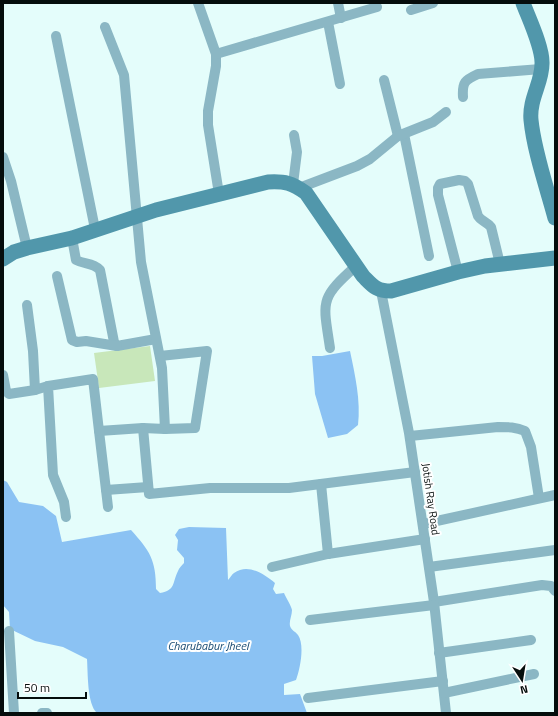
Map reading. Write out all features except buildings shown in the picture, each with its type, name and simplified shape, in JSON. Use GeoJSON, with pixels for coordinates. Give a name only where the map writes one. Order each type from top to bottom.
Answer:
{"type":"FeatureCollection","features":[{"type":"Feature","properties":{"kind":"street"},"geometry":{"type":"LineString","coordinates":[[198,3],[216,54],[216,66],[208,111],[208,125],[219,194]]}},
{"type":"Feature","properties":{"kind":"street"},"geometry":{"type":"LineString","coordinates":[[338,3],[341,18]]}},
{"type":"Feature","properties":{"kind":"street"},"geometry":{"type":"LineString","coordinates":[[412,10],[433,3]]}},
{"type":"Feature","properties":{"kind":"street"},"geometry":{"type":"LineString","coordinates":[[523,3],[540,51],[542,64],[534,94],[531,120],[536,147],[555,218]]}},
{"type":"Feature","properties":{"kind":"street"},"geometry":{"type":"LineString","coordinates":[[216,54],[377,7]]}},
{"type":"Feature","properties":{"kind":"street"},"geometry":{"type":"LineString","coordinates":[[328,22],[340,84]]}},
{"type":"Feature","properties":{"kind":"street"},"geometry":{"type":"LineString","coordinates":[[105,27],[124,75],[141,262],[162,368],[165,429]]}},
{"type":"Feature","properties":{"kind":"street"},"geometry":{"type":"LineString","coordinates":[[56,36],[95,230]]}},
{"type":"Feature","properties":{"kind":"street"},"geometry":{"type":"LineString","coordinates":[[463,96],[462,88],[464,82],[478,74],[488,72],[541,69]]}},
{"type":"Feature","properties":{"kind":"street"},"geometry":{"type":"LineString","coordinates":[[384,80],[401,135],[430,256]]}},
{"type":"Feature","properties":{"kind":"street"},"geometry":{"type":"LineString","coordinates":[[296,186],[357,166],[370,159],[401,135],[433,122],[446,112]]}},
{"type":"Feature","properties":{"kind":"street"},"geometry":{"type":"LineString","coordinates":[[294,135],[297,152],[296,186]]}},
{"type":"Feature","properties":{"kind":"street"},"geometry":{"type":"LineString","coordinates":[[3,157],[11,181],[27,248]]}},
{"type":"Feature","properties":{"kind":"street"},"geometry":{"type":"LineString","coordinates":[[458,272],[438,195],[438,188],[440,184],[445,182],[465,180],[468,184],[480,220],[489,224],[491,227],[500,264]]}},
{"type":"Feature","properties":{"kind":"street"},"geometry":{"type":"LineString","coordinates":[[3,259],[14,252],[72,238],[136,216],[268,182],[281,182],[296,186],[306,192],[363,276],[381,291],[391,291],[458,272],[500,264],[555,258]]}},
{"type":"Feature","properties":{"kind":"street"},"geometry":{"type":"LineString","coordinates":[[72,238],[76,260],[95,265],[100,270],[116,346]]}},
{"type":"Feature","properties":{"kind":"street"},"geometry":{"type":"LineString","coordinates":[[330,348],[325,316],[327,297],[339,281],[356,266]]}},
{"type":"Feature","properties":{"kind":"street"},"geometry":{"type":"LineString","coordinates":[[58,276],[72,340],[77,342],[86,341],[116,346],[156,339]]}},
{"type":"Feature","properties":{"kind":"street","name":"Jotish Ray Road"},"geometry":{"type":"LineString","coordinates":[[381,291],[410,436],[434,603],[446,713]]}},
{"type":"Feature","properties":{"kind":"street"},"geometry":{"type":"LineString","coordinates":[[27,305],[33,351],[35,390]]}},
{"type":"Feature","properties":{"kind":"street"},"geometry":{"type":"LineString","coordinates":[[99,431],[143,428],[195,428],[207,351],[160,356]]}},
{"type":"Feature","properties":{"kind":"street"},"geometry":{"type":"LineString","coordinates":[[3,375],[6,391],[9,394],[93,379],[108,507]]}},
{"type":"Feature","properties":{"kind":"street"},"geometry":{"type":"LineString","coordinates":[[48,386],[53,476],[64,502],[66,518]]}},
{"type":"Feature","properties":{"kind":"street"},"geometry":{"type":"LineString","coordinates":[[410,436],[498,427],[511,427],[525,431],[531,447],[539,498]]}},
{"type":"Feature","properties":{"kind":"street"},"geometry":{"type":"LineString","coordinates":[[143,428],[149,494],[210,488],[289,488],[415,472]]}},
{"type":"Feature","properties":{"kind":"street"},"geometry":{"type":"LineString","coordinates":[[321,484],[328,554]]}},
{"type":"Feature","properties":{"kind":"street"},"geometry":{"type":"LineString","coordinates":[[106,490],[148,488]]}},
{"type":"Feature","properties":{"kind":"street"},"geometry":{"type":"LineString","coordinates":[[423,524],[555,494]]}},
{"type":"Feature","properties":{"kind":"street"},"geometry":{"type":"LineString","coordinates":[[272,567],[328,554],[425,539]]}},
{"type":"Feature","properties":{"kind":"street"},"geometry":{"type":"LineString","coordinates":[[429,567],[555,550]]}},
{"type":"Feature","properties":{"kind":"street"},"geometry":{"type":"LineString","coordinates":[[310,620],[434,603],[542,584],[551,586],[555,591]]}},
{"type":"Feature","properties":{"kind":"street"},"geometry":{"type":"LineString","coordinates":[[9,631],[14,713]]}},
{"type":"Feature","properties":{"kind":"street"},"geometry":{"type":"LineString","coordinates":[[439,653],[530,640]]}},
{"type":"Feature","properties":{"kind":"street"},"geometry":{"type":"LineString","coordinates":[[444,693],[534,674]]}},
{"type":"Feature","properties":{"kind":"street"},"geometry":{"type":"LineString","coordinates":[[308,698],[443,681]]}},
{"type":"Feature","properties":{"kind":"street"},"geometry":{"type":"LineString","coordinates":[[42,713],[47,713]]}},
{"type":"Feature","properties":{"kind":"green space"},"geometry":{"type":"Polygon","coordinates":[[[150,346],[155,381],[99,388],[94,353],[150,346]]]}},
{"type":"Feature","properties":{"kind":"water"},"geometry":{"type":"Polygon","coordinates":[[[350,351],[358,397],[358,425],[347,434],[328,438],[315,394],[312,356],[322,356],[350,351]]]}},
{"type":"Feature","properties":{"kind":"water","name":"Charubabur Jheel"},"geometry":{"type":"Polygon","coordinates":[[[3,480],[7,482],[19,502],[43,506],[56,516],[62,542],[131,530],[151,556],[155,570],[156,589],[160,593],[171,588],[178,570],[184,563],[184,558],[177,550],[178,540],[175,535],[179,529],[189,527],[226,528],[228,580],[239,570],[250,569],[261,573],[275,583],[273,589],[276,594],[284,593],[291,606],[290,626],[300,639],[301,657],[296,680],[284,684],[284,695],[300,694],[307,713],[97,713],[91,703],[87,659],[63,647],[35,641],[10,629],[9,612],[3,605],[3,480]]]}}]}
